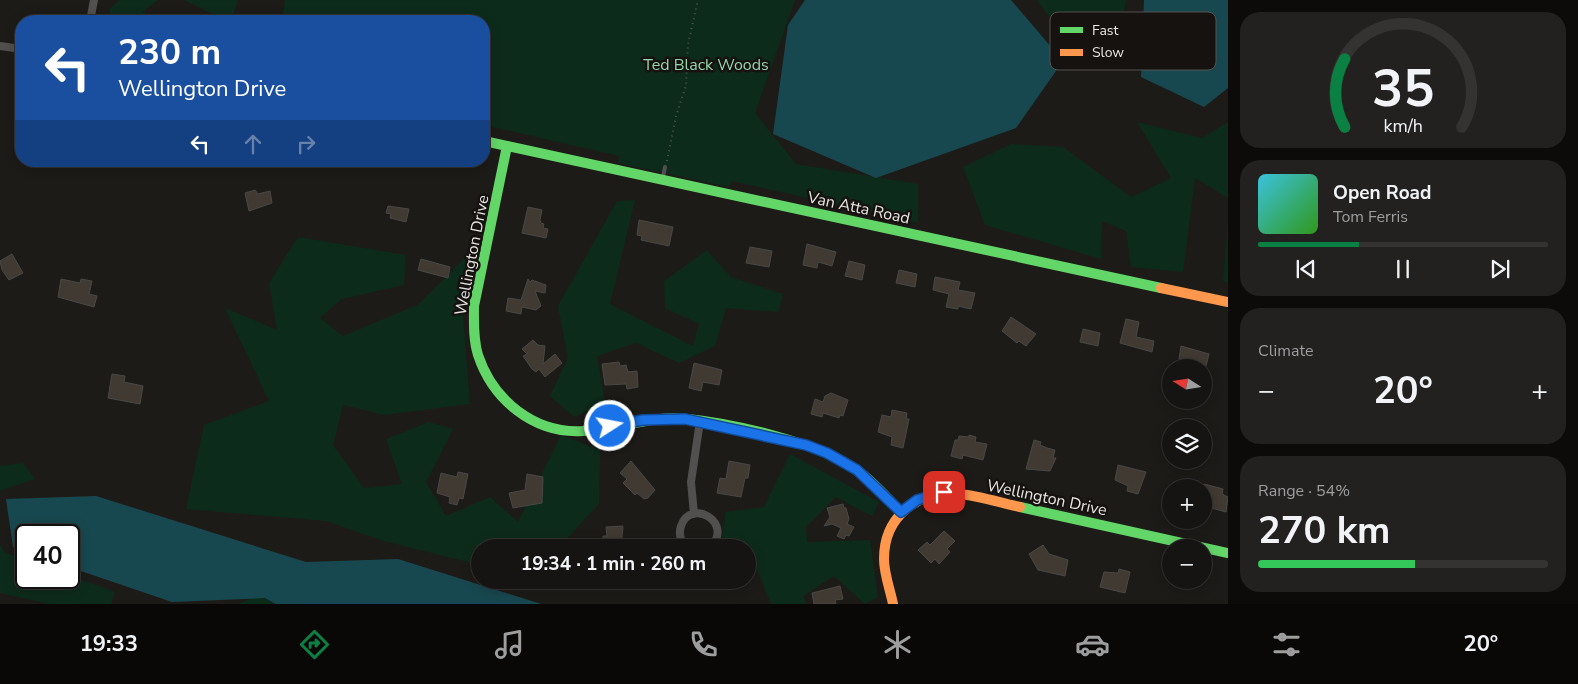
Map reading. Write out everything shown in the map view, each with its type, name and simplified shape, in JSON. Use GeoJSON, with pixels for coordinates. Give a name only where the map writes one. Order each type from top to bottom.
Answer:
{"type":"FeatureCollection","features":[{"type":"Feature","properties":{"kind":"street"},"geometry":{"type":"LineString","coordinates":[[91,15],[94,0]]}},
{"type":"Feature","properties":{"kind":"street"},"geometry":{"type":"LineString","coordinates":[[0,46],[15,48]]}},
{"type":"Feature","properties":{"kind":"street","name":"Van Atta Road"},"geometry":{"type":"LineString","coordinates":[[490,142],[1228,302]]}},
{"type":"Feature","properties":{"kind":"street","name":"Wellington Drive"},"geometry":{"type":"LineString","coordinates":[[507,146],[472,318],[477,358],[487,380],[498,394],[523,416],[558,429],[586,431],[662,418],[700,421],[794,442],[827,453],[857,470],[901,512],[926,496],[944,492],[961,494],[1228,553]]}},
{"type":"Feature","properties":{"kind":"street"},"geometry":{"type":"LineString","coordinates":[[694,514],[691,482],[700,421]]}},
{"type":"Feature","properties":{"kind":"street"},"geometry":{"type":"LineString","coordinates":[[893,604],[884,563],[884,551],[890,529],[901,512]]}},
{"type":"Feature","properties":{"kind":"street"},"geometry":{"type":"LineString","coordinates":[[681,539],[680,529],[684,520],[694,514],[706,515],[716,525],[718,535],[716,539]]}},
{"type":"Feature","properties":{"kind":"lane"},"geometry":{"type":"LineString","coordinates":[[662,180],[666,167]]}},
{"type":"Feature","properties":{"kind":"path"},"geometry":{"type":"LineString","coordinates":[[666,167],[676,116],[686,86],[687,49],[698,0]]}},
{"type":"Feature","properties":{"kind":"green space"},"geometry":{"type":"Polygon","coordinates":[[[120,0],[158,0],[142,12],[149,15],[110,15],[109,9],[120,0]]]}},
{"type":"Feature","properties":{"kind":"green space"},"geometry":{"type":"Polygon","coordinates":[[[184,0],[238,0],[233,15],[215,15],[184,0]]]}},
{"type":"Feature","properties":{"kind":"green space","name":"Ted Black Woods"},"geometry":{"type":"Polygon","coordinates":[[[285,0],[795,0],[755,113],[796,164],[918,184],[918,223],[732,181],[729,187],[618,163],[619,156],[490,126],[490,15],[283,15],[285,0]]]}},
{"type":"Feature","properties":{"kind":"green space"},"geometry":{"type":"Polygon","coordinates":[[[1037,0],[1126,0],[1124,12],[1050,12],[1050,17],[1037,0]]]}},
{"type":"Feature","properties":{"kind":"green space"},"geometry":{"type":"Polygon","coordinates":[[[1137,122],[1202,138],[1228,122],[1228,198],[1195,178],[1183,272],[1131,267],[1126,231],[1102,221],[1101,259],[985,225],[963,167],[1011,144],[1063,147],[1131,197],[1171,178],[1137,122]]]}},
{"type":"Feature","properties":{"kind":"green space"},"geometry":{"type":"Polygon","coordinates":[[[635,200],[610,304],[693,346],[699,324],[665,308],[664,281],[707,250],[731,277],[783,294],[778,312],[726,308],[715,346],[679,363],[636,343],[597,356],[605,402],[574,417],[550,396],[568,358],[558,306],[617,201],[635,200]]]}},
{"type":"Feature","properties":{"kind":"green space"},"geometry":{"type":"Polygon","coordinates":[[[1228,219],[1228,283],[1223,281],[1228,219]]]}},
{"type":"Feature","properties":{"kind":"green space"},"geometry":{"type":"Polygon","coordinates":[[[298,237],[406,255],[404,285],[342,299],[320,318],[343,336],[419,304],[466,257],[462,301],[470,404],[384,415],[343,405],[333,445],[364,488],[402,484],[386,439],[429,422],[453,429],[426,482],[446,516],[490,497],[518,522],[561,435],[600,450],[599,504],[566,539],[471,539],[471,563],[384,541],[326,521],[186,509],[204,425],[269,401],[225,308],[277,330],[269,283],[298,237]]]}},
{"type":"Feature","properties":{"kind":"green space"},"geometry":{"type":"Polygon","coordinates":[[[790,454],[879,502],[872,516],[836,497],[806,527],[807,542],[870,540],[878,597],[865,604],[834,576],[803,596],[807,604],[771,604],[756,568],[756,539],[721,539],[726,512],[764,507],[790,454]]]}},
{"type":"Feature","properties":{"kind":"green space"},"geometry":{"type":"Polygon","coordinates":[[[23,463],[35,479],[0,491],[0,466],[23,463]]]}},
{"type":"Feature","properties":{"kind":"green space"},"geometry":{"type":"Polygon","coordinates":[[[0,544],[4,552],[15,556],[15,589],[80,589],[80,579],[115,592],[111,604],[50,604],[0,593],[0,544]]]}},
{"type":"Feature","properties":{"kind":"green space"},"geometry":{"type":"Polygon","coordinates":[[[274,587],[284,604],[239,604],[274,587]]]}},
{"type":"Feature","properties":{"kind":"water"},"geometry":{"type":"Polygon","coordinates":[[[805,0],[1011,0],[1050,46],[1050,70],[1057,70],[1016,128],[876,178],[773,134],[788,25],[805,0]]]}},
{"type":"Feature","properties":{"kind":"water"},"geometry":{"type":"Polygon","coordinates":[[[1144,0],[1228,0],[1228,88],[1204,107],[1141,77],[1141,70],[1216,70],[1216,12],[1144,12],[1144,0]]]}},
{"type":"Feature","properties":{"kind":"water"},"geometry":{"type":"Polygon","coordinates":[[[96,496],[306,562],[398,559],[471,582],[471,589],[493,589],[541,604],[276,604],[265,598],[172,602],[80,571],[80,524],[15,524],[15,548],[13,547],[6,499],[96,496]]]}},
{"type":"Feature","properties":{"kind":"building"},"geometry":{"type":"Polygon","coordinates":[[[255,190],[258,194],[270,191],[272,203],[249,211],[245,193],[255,190]]]}},
{"type":"Feature","properties":{"kind":"building"},"geometry":{"type":"Polygon","coordinates":[[[388,206],[409,209],[406,222],[390,218],[391,214],[386,213],[388,206]]]}},
{"type":"Feature","properties":{"kind":"building"},"geometry":{"type":"Polygon","coordinates":[[[528,207],[542,210],[540,220],[544,224],[543,228],[548,229],[546,238],[522,233],[528,207]]]}},
{"type":"Feature","properties":{"kind":"building"},"geometry":{"type":"Polygon","coordinates":[[[639,220],[673,227],[669,246],[641,240],[642,236],[637,235],[639,220]]]}},
{"type":"Feature","properties":{"kind":"building"},"geometry":{"type":"Polygon","coordinates":[[[807,244],[836,252],[832,266],[818,262],[817,268],[803,265],[807,244]]]}},
{"type":"Feature","properties":{"kind":"building"},"geometry":{"type":"Polygon","coordinates":[[[750,247],[772,251],[769,267],[746,263],[750,247]]]}},
{"type":"Feature","properties":{"kind":"building"},"geometry":{"type":"Polygon","coordinates":[[[12,254],[23,273],[9,280],[2,270],[0,261],[12,254]]]}},
{"type":"Feature","properties":{"kind":"building"},"geometry":{"type":"Polygon","coordinates":[[[421,259],[450,267],[448,278],[418,270],[421,259]]]}},
{"type":"Feature","properties":{"kind":"building"},"geometry":{"type":"Polygon","coordinates":[[[849,261],[865,265],[862,280],[845,276],[849,261]]]}},
{"type":"Feature","properties":{"kind":"building"},"geometry":{"type":"Polygon","coordinates":[[[899,270],[917,274],[915,287],[896,283],[899,270]]]}},
{"type":"Feature","properties":{"kind":"building"},"geometry":{"type":"Polygon","coordinates":[[[935,277],[960,282],[958,290],[975,293],[971,309],[958,306],[958,309],[946,307],[949,294],[933,290],[935,277]]]}},
{"type":"Feature","properties":{"kind":"building"},"geometry":{"type":"Polygon","coordinates":[[[61,279],[80,283],[81,279],[92,281],[89,294],[97,296],[94,307],[58,297],[61,279]]]}},
{"type":"Feature","properties":{"kind":"building"},"geometry":{"type":"Polygon","coordinates":[[[528,279],[530,282],[532,280],[546,285],[545,293],[535,291],[541,306],[536,310],[522,307],[521,314],[506,311],[508,298],[521,300],[528,279]]]}},
{"type":"Feature","properties":{"kind":"building"},"geometry":{"type":"Polygon","coordinates":[[[1011,317],[1036,334],[1026,346],[1019,341],[1017,343],[1002,331],[1011,317]]]}},
{"type":"Feature","properties":{"kind":"building"},"geometry":{"type":"Polygon","coordinates":[[[1126,319],[1139,322],[1136,337],[1154,341],[1152,352],[1120,343],[1126,319]]]}},
{"type":"Feature","properties":{"kind":"building"},"geometry":{"type":"Polygon","coordinates":[[[1083,329],[1100,333],[1098,346],[1080,342],[1083,329]]]}},
{"type":"Feature","properties":{"kind":"building"},"geometry":{"type":"Polygon","coordinates":[[[533,340],[538,345],[545,346],[543,364],[555,354],[562,363],[545,377],[539,369],[536,372],[532,369],[523,356],[527,354],[522,349],[533,340]]]}},
{"type":"Feature","properties":{"kind":"building"},"geometry":{"type":"Polygon","coordinates":[[[1181,346],[1209,354],[1208,359],[1179,359],[1181,346]]]}},
{"type":"Feature","properties":{"kind":"building"},"geometry":{"type":"Polygon","coordinates":[[[619,362],[620,366],[626,365],[628,372],[637,371],[638,387],[627,389],[626,384],[605,385],[602,364],[619,362]]]}},
{"type":"Feature","properties":{"kind":"building"},"geometry":{"type":"Polygon","coordinates":[[[694,363],[722,370],[719,385],[703,382],[701,391],[689,388],[694,363]]]}},
{"type":"Feature","properties":{"kind":"building"},"geometry":{"type":"Polygon","coordinates":[[[112,374],[125,376],[124,382],[143,386],[140,404],[108,398],[112,374]]]}},
{"type":"Feature","properties":{"kind":"building"},"geometry":{"type":"Polygon","coordinates":[[[831,393],[848,400],[843,416],[840,415],[839,418],[823,413],[822,417],[811,414],[815,399],[823,402],[825,396],[831,393]]]}},
{"type":"Feature","properties":{"kind":"building"},"geometry":{"type":"Polygon","coordinates":[[[892,410],[907,413],[906,419],[909,419],[903,448],[891,445],[892,437],[878,432],[882,415],[891,417],[892,410]]]}},
{"type":"Feature","properties":{"kind":"building"},"geometry":{"type":"Polygon","coordinates":[[[969,435],[976,437],[975,442],[987,444],[983,460],[963,455],[962,459],[951,456],[955,440],[958,440],[959,436],[969,437],[969,435]]]}},
{"type":"Feature","properties":{"kind":"building"},"geometry":{"type":"Polygon","coordinates":[[[1034,440],[1041,442],[1040,445],[1055,450],[1053,458],[1056,458],[1050,471],[1026,469],[1034,440]]]}},
{"type":"Feature","properties":{"kind":"building"},"geometry":{"type":"Polygon","coordinates":[[[631,461],[655,490],[648,498],[644,499],[637,493],[635,495],[623,483],[627,479],[620,473],[631,461]]]}},
{"type":"Feature","properties":{"kind":"building"},"geometry":{"type":"Polygon","coordinates":[[[729,461],[750,465],[748,478],[745,478],[741,497],[717,493],[720,478],[726,479],[729,461]]]}},
{"type":"Feature","properties":{"kind":"building"},"geometry":{"type":"Polygon","coordinates":[[[1118,465],[1146,472],[1138,494],[1127,491],[1128,486],[1115,480],[1118,465]]]}},
{"type":"Feature","properties":{"kind":"building"},"geometry":{"type":"Polygon","coordinates":[[[458,472],[468,474],[463,499],[459,498],[457,505],[449,503],[450,497],[437,493],[441,473],[457,477],[458,472]]]}},
{"type":"Feature","properties":{"kind":"building"},"geometry":{"type":"Polygon","coordinates":[[[527,474],[543,477],[542,503],[513,508],[509,493],[525,490],[527,474]]]}},
{"type":"Feature","properties":{"kind":"building"},"geometry":{"type":"Polygon","coordinates":[[[1212,486],[1223,489],[1222,494],[1228,497],[1226,512],[1212,508],[1212,486]]]}},
{"type":"Feature","properties":{"kind":"building"},"geometry":{"type":"Polygon","coordinates":[[[843,504],[849,519],[847,524],[854,527],[849,536],[846,535],[844,539],[837,536],[841,528],[832,524],[824,526],[830,517],[827,508],[843,504]]]}},
{"type":"Feature","properties":{"kind":"building"},"geometry":{"type":"Polygon","coordinates":[[[623,526],[622,539],[603,539],[603,536],[607,536],[606,527],[623,526]]]}},
{"type":"Feature","properties":{"kind":"building"},"geometry":{"type":"Polygon","coordinates":[[[944,531],[955,541],[947,549],[950,552],[939,564],[935,559],[931,563],[918,550],[927,542],[930,545],[944,531]]]}},
{"type":"Feature","properties":{"kind":"building"},"geometry":{"type":"Polygon","coordinates":[[[1043,545],[1049,554],[1068,560],[1065,576],[1038,570],[1029,554],[1043,545]]]}},
{"type":"Feature","properties":{"kind":"building"},"geometry":{"type":"Polygon","coordinates":[[[1119,569],[1130,572],[1125,593],[1100,587],[1104,572],[1118,573],[1119,569]]]}},
{"type":"Feature","properties":{"kind":"building"},"geometry":{"type":"Polygon","coordinates":[[[840,586],[843,599],[835,600],[836,604],[814,604],[812,593],[840,586]]]}},
{"type":"Feature","properties":{"kind":"traffic: fast"},"geometry":{"type":"LineString","coordinates":[[490,142],[1161,288]]}},
{"type":"Feature","properties":{"kind":"traffic: fast"},"geometry":{"type":"LineString","coordinates":[[507,146],[474,306],[476,349],[485,371],[505,400],[532,420],[548,427],[565,430],[596,430],[674,418],[729,425],[776,436],[822,451],[841,460],[869,480],[901,512]]}},
{"type":"Feature","properties":{"kind":"traffic: fast"},"geometry":{"type":"LineString","coordinates":[[1020,507],[1228,553]]}},
{"type":"Feature","properties":{"kind":"traffic: slow"},"geometry":{"type":"LineString","coordinates":[[1161,288],[1228,302]]}},
{"type":"Feature","properties":{"kind":"traffic: slow"},"geometry":{"type":"LineString","coordinates":[[893,604],[884,565],[886,544],[890,530],[897,518],[906,509],[917,501],[930,496],[945,494],[968,495],[1020,507]]}},
{"type":"Feature","properties":{"kind":"route"},"geometry":{"type":"LineString","coordinates":[[610,426],[662,418],[685,419],[806,445],[827,453],[857,470],[901,512],[917,500],[944,492]]}}]}
